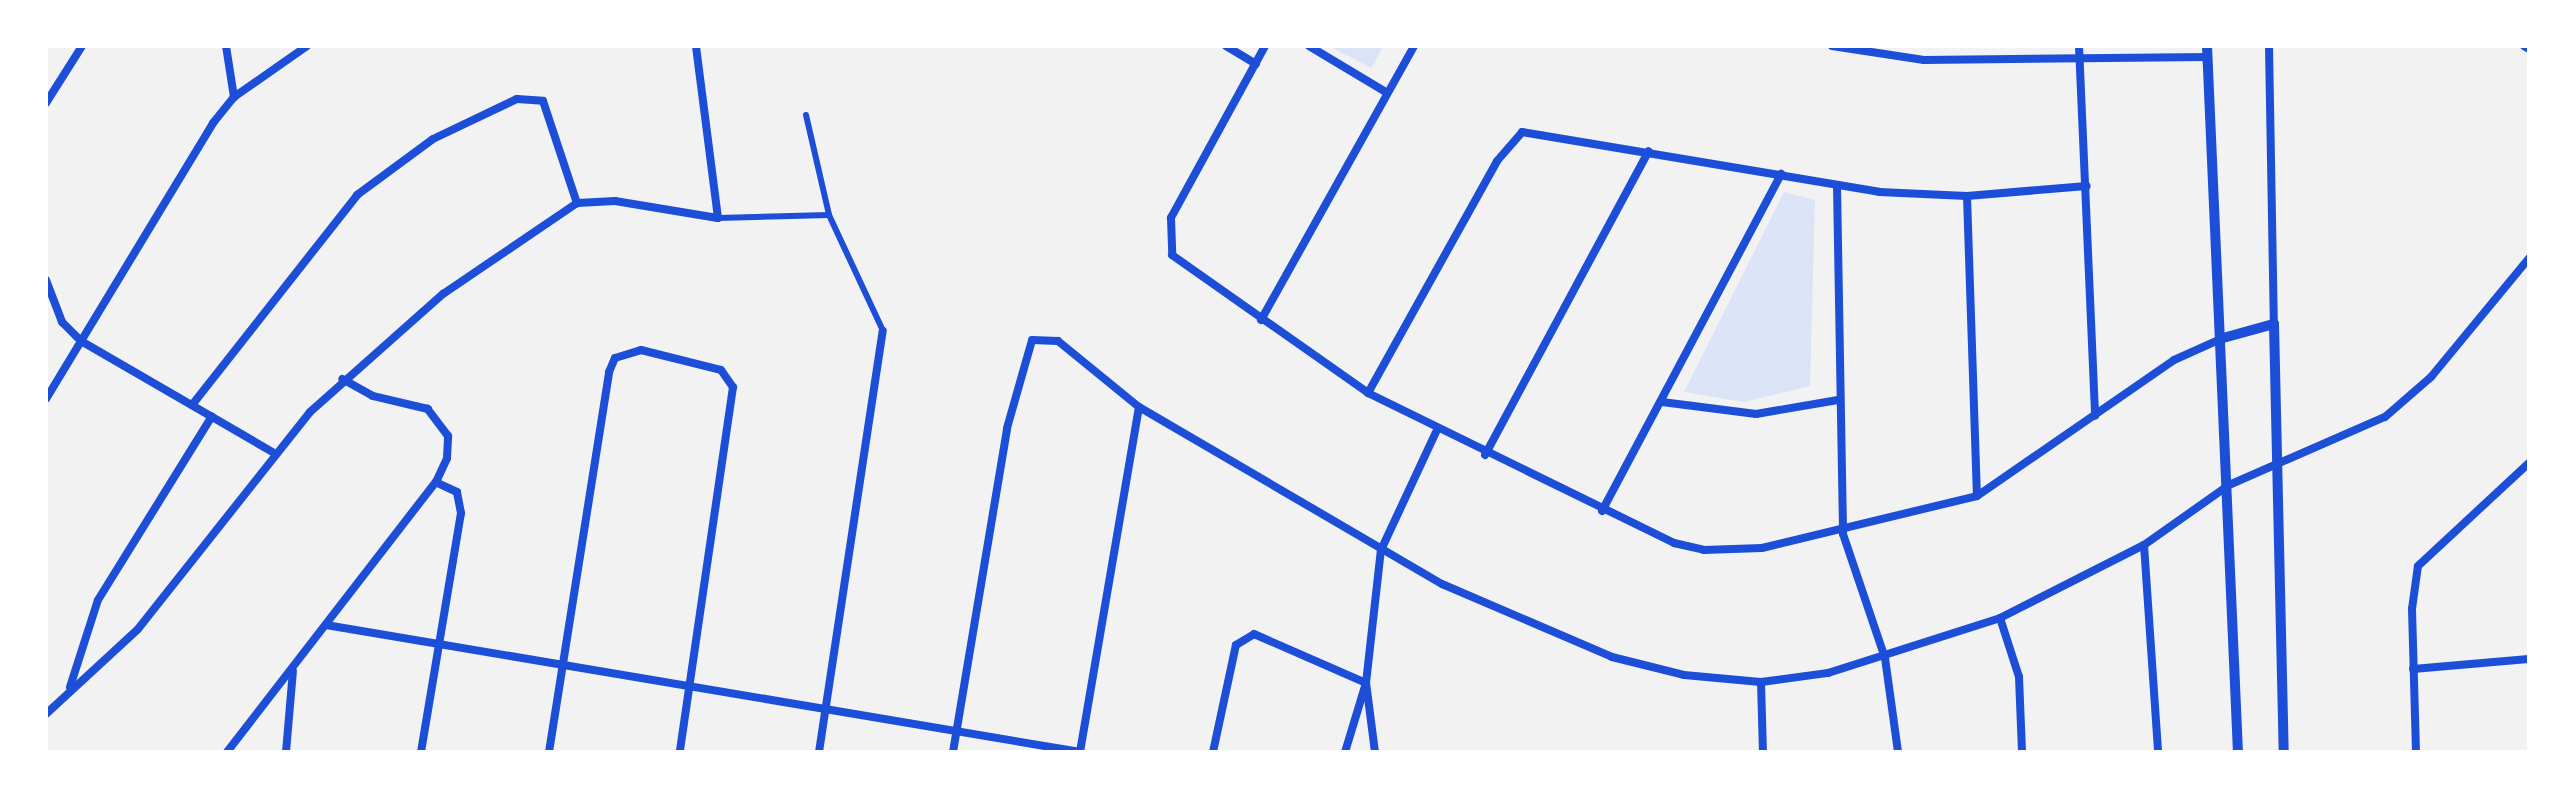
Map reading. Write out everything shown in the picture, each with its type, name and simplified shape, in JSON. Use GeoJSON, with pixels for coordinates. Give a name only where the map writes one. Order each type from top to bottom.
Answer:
{"type":"FeatureCollection","features":[{"type":"Feature","properties":{"kind":"street"},"geometry":{"type":"LineString","coordinates":[[46,103],[82,46]]}},
{"type":"Feature","properties":{"kind":"street"},"geometry":{"type":"LineString","coordinates":[[226,46],[234,97]]}},
{"type":"Feature","properties":{"kind":"street"},"geometry":{"type":"LineString","coordinates":[[46,399],[234,97],[307,46]]}},
{"type":"Feature","properties":{"kind":"street"},"geometry":{"type":"LineString","coordinates":[[696,46],[718,218]]}},
{"type":"Feature","properties":{"kind":"street"},"geometry":{"type":"LineString","coordinates":[[1226,46],[1256,64]]}},
{"type":"Feature","properties":{"kind":"street"},"geometry":{"type":"LineString","coordinates":[[1265,46],[1171,218],[1172,255],[1368,393],[1436,432],[1602,511],[1704,550],[1843,534],[1977,496],[2174,360],[2223,338],[2274,324]]}},
{"type":"Feature","properties":{"kind":"street"},"geometry":{"type":"LineString","coordinates":[[1309,46],[1386,92]]}},
{"type":"Feature","properties":{"kind":"street"},"geometry":{"type":"LineString","coordinates":[[1261,320],[1414,46]]}},
{"type":"Feature","properties":{"kind":"street"},"geometry":{"type":"LineString","coordinates":[[1832,46],[1924,60],[2080,51],[2208,51],[2223,338],[2238,752]]}},
{"type":"Feature","properties":{"kind":"street"},"geometry":{"type":"LineString","coordinates":[[2269,46],[2275,462],[2284,752]]}},
{"type":"Feature","properties":{"kind":"street"},"geometry":{"type":"LineString","coordinates":[[2524,46],[2529,49]]}},
{"type":"Feature","properties":{"kind":"street"},"geometry":{"type":"LineString","coordinates":[[2080,51],[2095,416]]}},
{"type":"Feature","properties":{"kind":"street"},"geometry":{"type":"LineString","coordinates":[[192,405],[328,229],[381,173],[517,99],[531,96],[551,111],[577,203]]}},
{"type":"Feature","properties":{"kind":"street"},"geometry":{"type":"LineString","coordinates":[[806,115],[829,215],[883,331],[819,752]]}},
{"type":"Feature","properties":{"kind":"street"},"geometry":{"type":"LineString","coordinates":[[1368,393],[1508,144],[1538,131],[1837,186],[1967,196],[2087,186]]}},
{"type":"Feature","properties":{"kind":"street"},"geometry":{"type":"LineString","coordinates":[[1485,455],[1649,151]]}},
{"type":"Feature","properties":{"kind":"street"},"geometry":{"type":"LineString","coordinates":[[1602,511],[1781,174]]}},
{"type":"Feature","properties":{"kind":"street"},"geometry":{"type":"LineString","coordinates":[[1837,186],[1838,400],[1843,534],[1885,658],[1898,752]]}},
{"type":"Feature","properties":{"kind":"street"},"geometry":{"type":"LineString","coordinates":[[1967,196],[1977,496]]}},
{"type":"Feature","properties":{"kind":"street"},"geometry":{"type":"LineString","coordinates":[[46,714],[70,688],[138,629],[276,454],[342,379],[443,294],[577,203],[615,201],[718,218],[829,215]]}},
{"type":"Feature","properties":{"kind":"street"},"geometry":{"type":"LineString","coordinates":[[953,752],[1015,385],[1032,340],[1058,341],[1139,407],[1381,550],[1612,657],[1761,682],[1885,658],[2000,618],[2144,545],[2229,485],[2410,399],[2529,258]]}},
{"type":"Feature","properties":{"kind":"street"},"geometry":{"type":"LineString","coordinates":[[46,280],[62,322],[81,341],[276,454]]}},
{"type":"Feature","properties":{"kind":"street"},"geometry":{"type":"LineString","coordinates":[[549,752],[609,372],[615,358],[641,350],[721,370],[733,387],[732,414],[680,752]]}},
{"type":"Feature","properties":{"kind":"street"},"geometry":{"type":"LineString","coordinates":[[227,752],[436,482],[449,449],[437,417],[420,404],[373,396],[342,379]]}},
{"type":"Feature","properties":{"kind":"street"},"geometry":{"type":"LineString","coordinates":[[1662,402],[1756,414],[1838,400]]}},
{"type":"Feature","properties":{"kind":"street"},"geometry":{"type":"LineString","coordinates":[[326,625],[562,669],[1080,752],[1139,407]]}},
{"type":"Feature","properties":{"kind":"street"},"geometry":{"type":"LineString","coordinates":[[70,688],[98,600],[212,416]]}},
{"type":"Feature","properties":{"kind":"street"},"geometry":{"type":"LineString","coordinates":[[1345,752],[1366,683],[1381,550],[1436,432]]}},
{"type":"Feature","properties":{"kind":"street"},"geometry":{"type":"LineString","coordinates":[[2416,752],[2413,669],[2418,566],[2529,463]]}},
{"type":"Feature","properties":{"kind":"street"},"geometry":{"type":"LineString","coordinates":[[421,752],[461,505],[454,488],[436,482]]}},
{"type":"Feature","properties":{"kind":"street"},"geometry":{"type":"LineString","coordinates":[[2144,545],[2158,752]]}},
{"type":"Feature","properties":{"kind":"street"},"geometry":{"type":"LineString","coordinates":[[2000,618],[2019,677],[2022,752]]}},
{"type":"Feature","properties":{"kind":"street"},"geometry":{"type":"LineString","coordinates":[[1213,752],[1224,684],[1243,636],[1268,637],[1366,683]]}},
{"type":"Feature","properties":{"kind":"street"},"geometry":{"type":"LineString","coordinates":[[2413,669],[2529,659]]}},
{"type":"Feature","properties":{"kind":"street"},"geometry":{"type":"LineString","coordinates":[[286,752],[293,670]]}},
{"type":"Feature","properties":{"kind":"street"},"geometry":{"type":"LineString","coordinates":[[1761,682],[1763,752]]}},
{"type":"Feature","properties":{"kind":"street"},"geometry":{"type":"LineString","coordinates":[[1366,683],[1375,752]]}},
{"type":"Feature","properties":{"kind":"shaded area"},"geometry":{"type":"Polygon","coordinates":[[[1329,46],[1384,46],[1371,68],[1329,46]]]}},
{"type":"Feature","properties":{"kind":"shaded area"},"geometry":{"type":"Polygon","coordinates":[[[1784,192],[1815,200],[1810,386],[1744,402],[1684,392],[1784,192]]]}}]}
